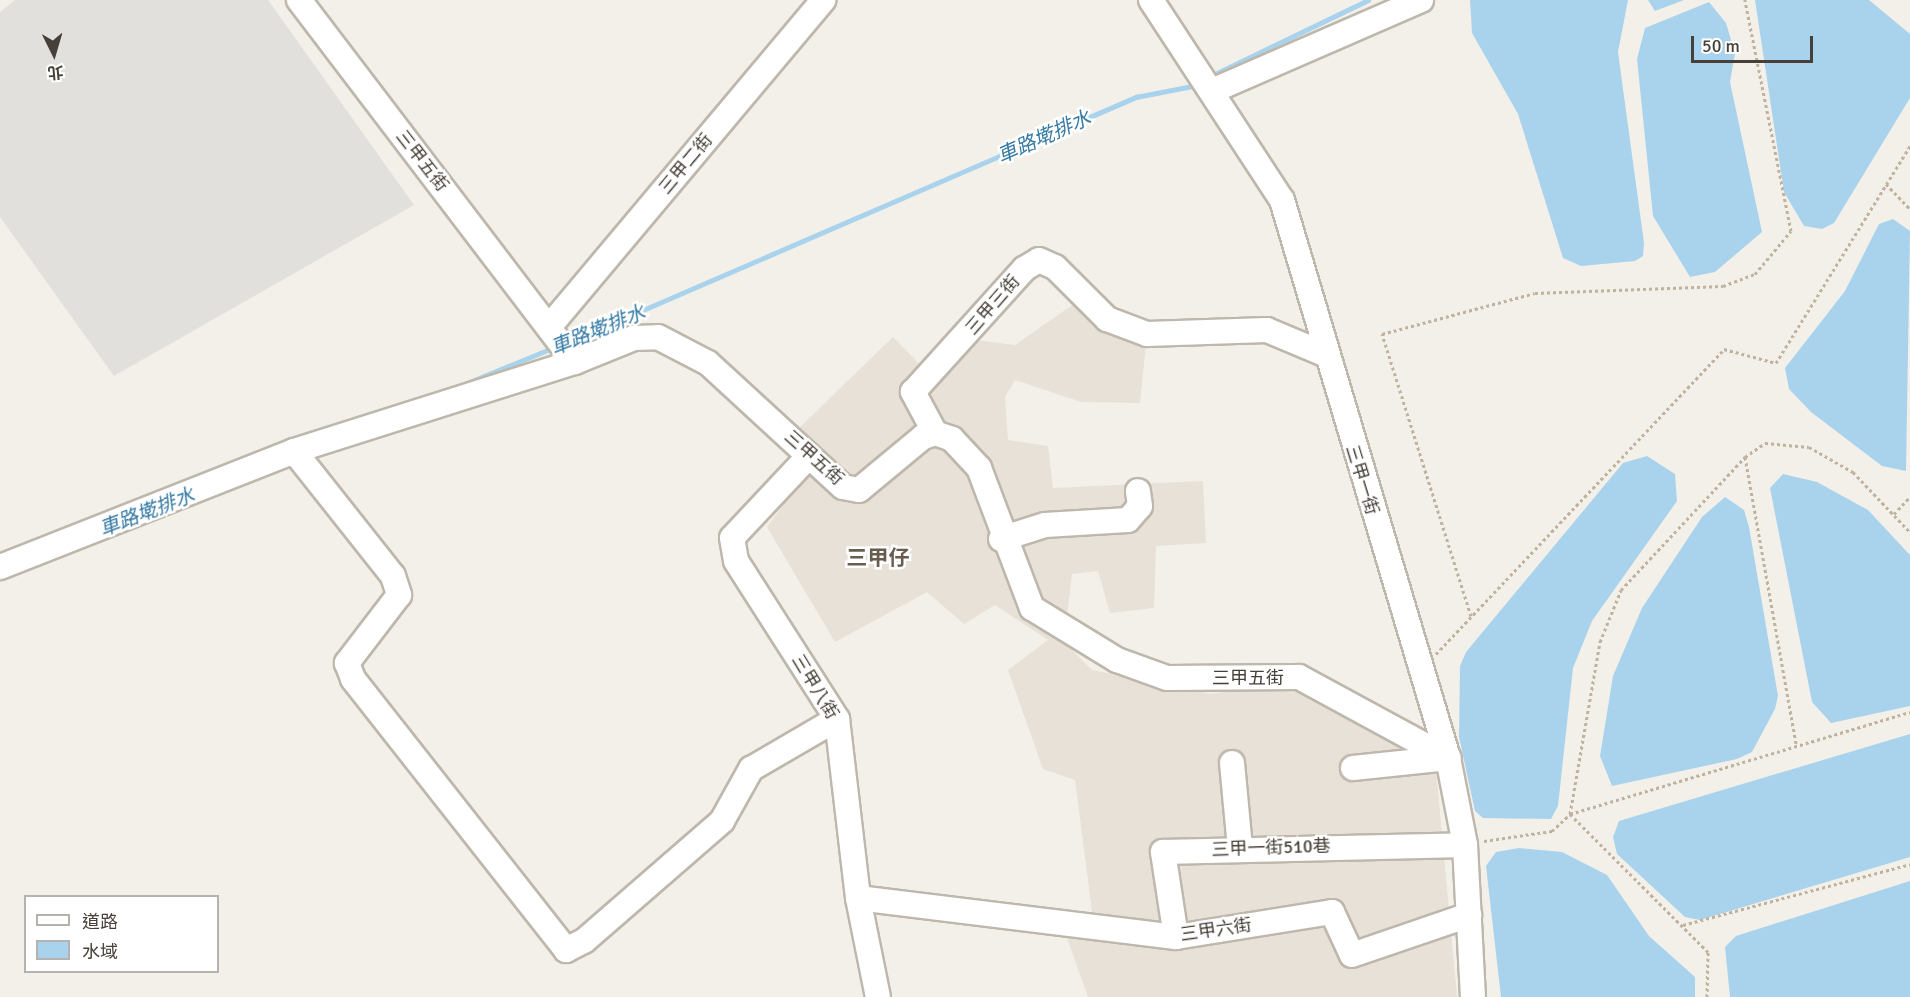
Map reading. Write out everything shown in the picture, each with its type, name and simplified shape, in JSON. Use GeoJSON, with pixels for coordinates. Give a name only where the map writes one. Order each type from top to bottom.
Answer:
{"type":"FeatureCollection","features":[{"type":"Feature","properties":{"kind":"street","name":"三甲五街"},"geometry":{"type":"LineString","coordinates":[[299,0],[575,362],[634,338],[658,338],[708,363],[843,488],[860,490],[935,433],[952,439],[979,468],[1001,539],[1032,609],[1117,660],[1167,678],[1299,678],[1448,759]]}},
{"type":"Feature","properties":{"kind":"street","name":"三甲二街"},"geometry":{"type":"LineString","coordinates":[[549,327],[823,0]]}},
{"type":"Feature","properties":{"kind":"street","name":"三甲一街"},"geometry":{"type":"LineString","coordinates":[[1150,0],[1282,200],[1324,354],[1448,759],[1465,844],[1473,997]]}},
{"type":"Feature","properties":{"kind":"street"},"geometry":{"type":"LineString","coordinates":[[1212,91],[1421,0]]}},
{"type":"Feature","properties":{"kind":"street","name":"三甲三街"},"geometry":{"type":"LineString","coordinates":[[935,433],[913,392],[1024,269],[1039,260],[1055,267],[1107,319],[1148,334],[1267,330],[1324,354]]}},
{"type":"Feature","properties":{"kind":"street"},"geometry":{"type":"LineString","coordinates":[[0,567],[294,452],[575,362]]}},
{"type":"Feature","properties":{"kind":"street"},"geometry":{"type":"LineString","coordinates":[[294,452],[393,576],[399,595],[347,663],[353,679],[566,950],[584,940],[722,821],[751,769],[837,719]]}},
{"type":"Feature","properties":{"kind":"street","name":"三甲八街"},"geometry":{"type":"LineString","coordinates":[[809,456],[732,538],[736,561],[837,719],[858,898],[878,997]]}},
{"type":"Feature","properties":{"kind":"street"},"geometry":{"type":"LineString","coordinates":[[1001,539],[1045,525],[1128,520],[1140,506],[1138,490]]}},
{"type":"Feature","properties":{"kind":"street"},"geometry":{"type":"LineString","coordinates":[[1353,768],[1448,759]]}},
{"type":"Feature","properties":{"kind":"street"},"geometry":{"type":"LineString","coordinates":[[1232,763],[1240,848]]}},
{"type":"Feature","properties":{"kind":"street","name":"三甲一街510巷"},"geometry":{"type":"LineString","coordinates":[[1176,937],[1163,852],[1240,848],[1465,844]]}},
{"type":"Feature","properties":{"kind":"street","name":"三甲六街"},"geometry":{"type":"LineString","coordinates":[[858,898],[1176,937],[1332,912],[1352,955],[1469,915]]}},
{"type":"Feature","properties":{"kind":"path"},"geometry":{"type":"LineString","coordinates":[[1471,616],[1382,334],[1535,293],[1723,286],[1755,274],[1791,231],[1745,0]]}},
{"type":"Feature","properties":{"kind":"path"},"geometry":{"type":"LineString","coordinates":[[1421,670],[1724,349],[1776,363],[1910,146]]}},
{"type":"Feature","properties":{"kind":"path"},"geometry":{"type":"LineString","coordinates":[[1886,184],[1910,209]]}},
{"type":"Feature","properties":{"kind":"path"},"geometry":{"type":"LineString","coordinates":[[1570,814],[1598,653],[1621,590],[1745,457],[1765,443],[1809,447],[1853,472],[1910,532]]}},
{"type":"Feature","properties":{"kind":"path"},"geometry":{"type":"LineString","coordinates":[[1745,457],[1796,743]]}},
{"type":"Feature","properties":{"kind":"path"},"geometry":{"type":"LineString","coordinates":[[1894,514],[1910,497]]}},
{"type":"Feature","properties":{"kind":"path"},"geometry":{"type":"LineString","coordinates":[[1465,844],[1552,831],[1570,814],[1796,743],[1910,712]]}},
{"type":"Feature","properties":{"kind":"path"},"geometry":{"type":"LineString","coordinates":[[1570,814],[1708,952],[1707,997]]}},
{"type":"Feature","properties":{"kind":"path"},"geometry":{"type":"LineString","coordinates":[[1683,925],[1910,864]]}},
{"type":"Feature","properties":{"kind":"shaded area"},"geometry":{"type":"Polygon","coordinates":[[[15,0],[268,0],[414,205],[114,376],[0,217],[0,12],[15,0]]]}},
{"type":"Feature","properties":{"kind":"shaded area"},"geometry":{"type":"Polygon","coordinates":[[[1081,299],[1147,334],[1140,403],[1081,402],[1015,380],[1005,397],[1008,440],[1048,446],[1053,488],[1203,481],[1206,543],[1156,546],[1154,608],[1110,613],[1098,571],[1072,574],[1064,642],[1092,670],[1211,694],[1288,683],[1346,710],[1436,769],[1457,997],[1088,997],[1067,938],[1095,935],[1075,780],[1043,769],[1008,670],[1048,640],[995,605],[964,624],[927,592],[835,642],[767,527],[820,455],[795,432],[893,337],[935,380],[975,340],[1015,345],[1081,299]]]}},
{"type":"Feature","properties":{"kind":"water"},"geometry":{"type":"Polygon","coordinates":[[[1470,0],[1628,0],[1618,52],[1644,243],[1643,256],[1635,261],[1581,266],[1563,258],[1518,114],[1472,33],[1470,0]]]}},
{"type":"Feature","properties":{"kind":"water"},"geometry":{"type":"Polygon","coordinates":[[[1648,0],[1684,0],[1655,11],[1648,0]]]}},
{"type":"Feature","properties":{"kind":"water"},"geometry":{"type":"Polygon","coordinates":[[[1755,0],[1869,0],[1910,34],[1910,98],[1834,223],[1822,229],[1804,226],[1784,192],[1755,0]]]}},
{"type":"Feature","properties":{"kind":"water"},"geometry":{"type":"Polygon","coordinates":[[[1709,2],[1726,23],[1735,53],[1730,82],[1762,232],[1715,272],[1690,277],[1653,216],[1637,59],[1645,28],[1709,2]]]}},
{"type":"Feature","properties":{"kind":"water"},"geometry":{"type":"Polygon","coordinates":[[[1893,219],[1910,231],[1906,471],[1882,466],[1811,412],[1789,389],[1785,368],[1845,291],[1879,224],[1893,219]]]}},
{"type":"Feature","properties":{"kind":"water"},"geometry":{"type":"Polygon","coordinates":[[[1647,456],[1675,474],[1677,501],[1592,621],[1573,668],[1558,806],[1551,819],[1483,818],[1475,811],[1459,737],[1460,666],[1466,652],[1623,463],[1647,456]]]}},
{"type":"Feature","properties":{"kind":"water"},"geometry":{"type":"Polygon","coordinates":[[[1783,474],[1817,482],[1868,510],[1910,555],[1910,706],[1831,723],[1812,702],[1770,488],[1783,474]]]}},
{"type":"Feature","properties":{"kind":"water"},"geometry":{"type":"Polygon","coordinates":[[[1725,497],[1744,510],[1749,527],[1778,696],[1775,709],[1752,752],[1737,759],[1612,786],[1600,756],[1613,676],[1642,608],[1702,517],[1725,497]]]}},
{"type":"Feature","properties":{"kind":"water"},"geometry":{"type":"Polygon","coordinates":[[[1910,734],[1910,857],[1700,920],[1685,917],[1617,854],[1613,837],[1619,821],[1910,734]]]}},
{"type":"Feature","properties":{"kind":"water"},"geometry":{"type":"Polygon","coordinates":[[[1519,848],[1562,852],[1607,875],[1649,936],[1695,977],[1695,997],[1501,997],[1486,866],[1496,852],[1519,848]]]}},
{"type":"Feature","properties":{"kind":"water"},"geometry":{"type":"Polygon","coordinates":[[[1910,881],[1910,997],[1730,997],[1725,947],[1736,936],[1910,881]]]}},
{"type":"Feature","properties":{"kind":"waterway","name":"車路墘排水"},"geometry":{"type":"LineString","coordinates":[[1213,75],[1368,0]]}},
{"type":"Feature","properties":{"kind":"waterway","name":"車路墘排水"},"geometry":{"type":"LineString","coordinates":[[569,342],[1136,97],[1192,86]]}},
{"type":"Feature","properties":{"kind":"waterway","name":"車路墘排水"},"geometry":{"type":"LineString","coordinates":[[455,388],[555,347]]}},
{"type":"Feature","properties":{"kind":"district","name":"三甲仔"},"geometry":{"type":"Point","coordinates":[878,558]}}]}
